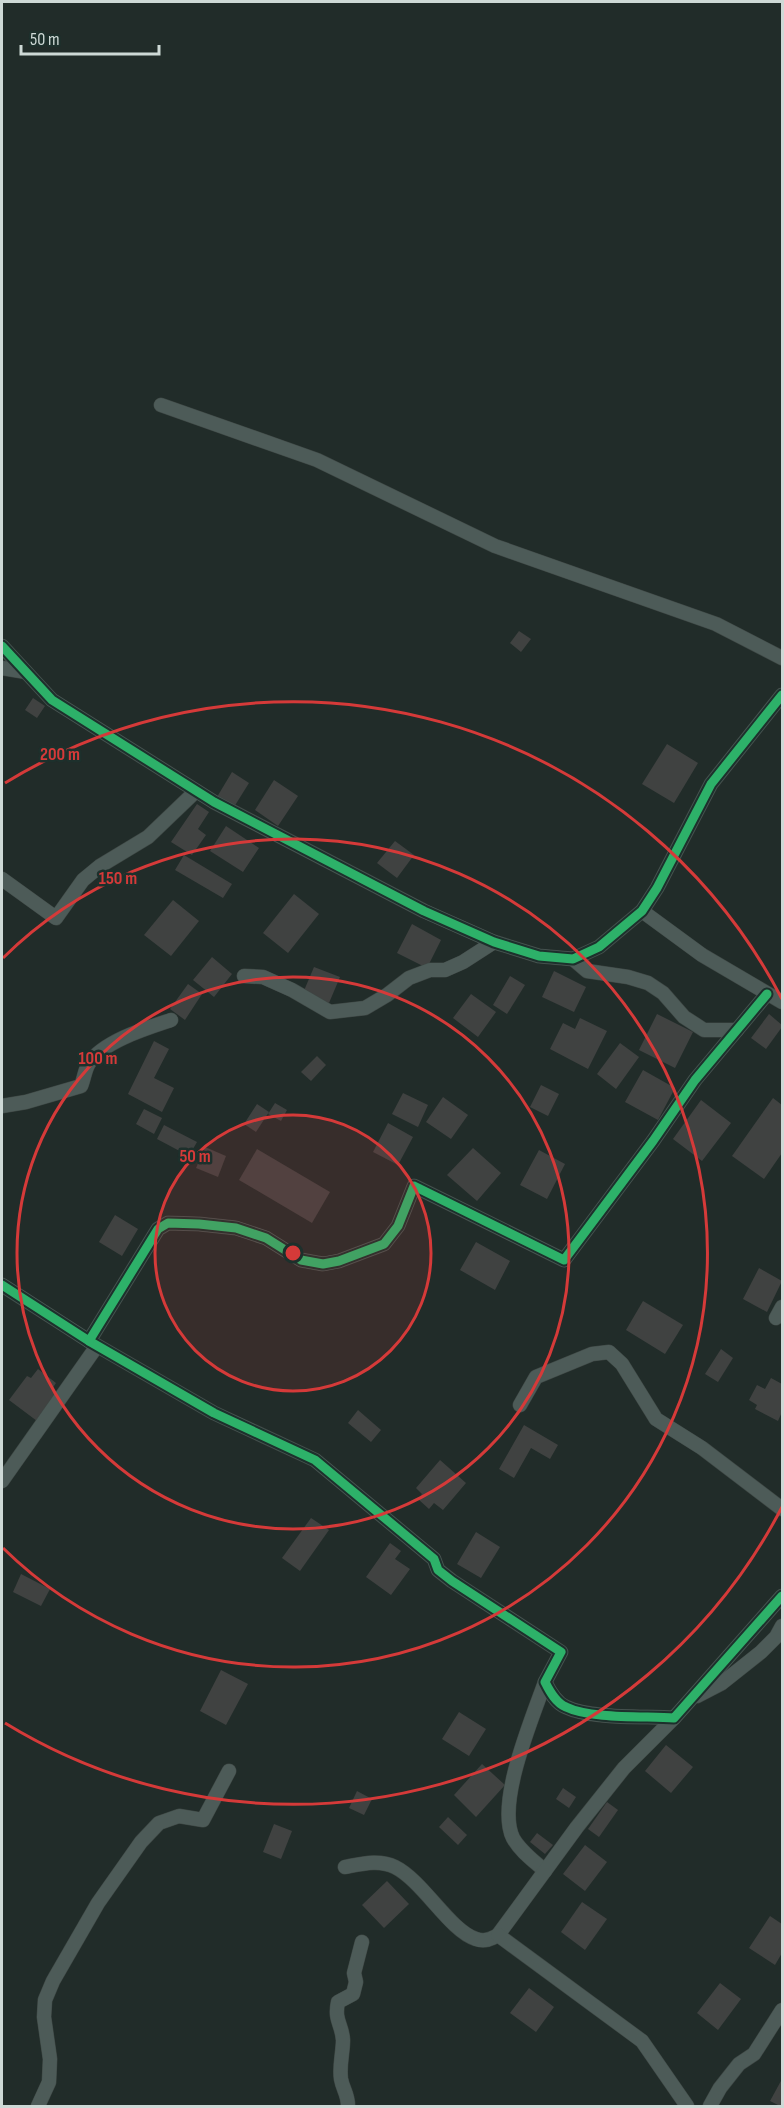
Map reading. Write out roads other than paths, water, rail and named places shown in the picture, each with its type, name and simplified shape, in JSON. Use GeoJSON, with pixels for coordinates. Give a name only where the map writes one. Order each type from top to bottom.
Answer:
{"type":"FeatureCollection","features":[{"type":"Feature","properties":{"kind":"street"},"geometry":{"type":"LineString","coordinates":[[161,405],[317,460],[495,546],[716,624],[783,658]]}},
{"type":"Feature","properties":{"kind":"street"},"geometry":{"type":"LineString","coordinates":[[2,646],[52,700],[214,802],[424,911],[494,942],[539,956],[573,959],[598,946],[642,911],[657,888],[711,784],[783,695]]}},
{"type":"Feature","properties":{"kind":"street"},"geometry":{"type":"LineString","coordinates":[[2,668],[26,672]]}},
{"type":"Feature","properties":{"kind":"street"},"geometry":{"type":"LineString","coordinates":[[2,879],[56,918],[82,880],[100,866],[148,837],[196,791]]}},
{"type":"Feature","properties":{"kind":"street"},"geometry":{"type":"LineString","coordinates":[[642,911],[702,955],[783,1002]]}},
{"type":"Feature","properties":{"kind":"street"},"geometry":{"type":"LineString","coordinates":[[244,976],[262,977],[292,990],[330,1012],[365,1008],[409,978],[430,970],[445,970],[463,962],[494,942]]}},
{"type":"Feature","properties":{"kind":"street"},"geometry":{"type":"LineString","coordinates":[[573,959],[587,971],[628,977],[648,983],[663,993],[684,1017],[704,1030],[737,1030]]}},
{"type":"Feature","properties":{"kind":"street"},"geometry":{"type":"LineString","coordinates":[[2,1481],[93,1344],[158,1229],[168,1223],[236,1228],[266,1238],[301,1260],[323,1264],[339,1261],[384,1244],[398,1226],[414,1186],[564,1260],[653,1141],[694,1080],[767,994]]}},
{"type":"Feature","properties":{"kind":"street"},"geometry":{"type":"LineString","coordinates":[[2,1106],[26,1102],[81,1086],[89,1064],[102,1051],[134,1032],[171,1020]]}},
{"type":"Feature","properties":{"kind":"street"},"geometry":{"type":"LineString","coordinates":[[2,1285],[93,1344],[214,1413],[315,1460],[434,1558],[438,1570],[452,1581],[561,1652],[545,1682],[522,1748],[507,1806],[507,1822],[514,1839],[545,1871]]}},
{"type":"Feature","properties":{"kind":"street"},"geometry":{"type":"LineString","coordinates":[[520,1405],[536,1377],[592,1354],[609,1352],[622,1364],[656,1419],[702,1448],[783,1509]]}},
{"type":"Feature","properties":{"kind":"street"},"geometry":{"type":"LineString","coordinates":[[345,1867],[380,1863],[395,1867],[408,1876],[463,1932],[482,1940],[489,1940],[498,1935],[624,1768],[674,1718],[783,1596]]}},
{"type":"Feature","properties":{"kind":"street"},"geometry":{"type":"LineString","coordinates":[[691,1699],[722,1683],[761,1652],[783,1626]]}},
{"type":"Feature","properties":{"kind":"street"},"geometry":{"type":"LineString","coordinates":[[545,1682],[554,1697],[564,1707],[578,1712],[674,1718]]}},
{"type":"Feature","properties":{"kind":"street"},"geometry":{"type":"LineString","coordinates":[[38,2106],[49,2082],[50,2060],[44,2017],[45,2000],[53,1981],[98,1903],[141,1842],[159,1823],[178,1816],[202,1820],[229,1771]]}},
{"type":"Feature","properties":{"kind":"street"},"geometry":{"type":"LineString","coordinates":[[498,1935],[642,2041],[687,2106]]}},
{"type":"Feature","properties":{"kind":"street"},"geometry":{"type":"LineString","coordinates":[[348,2106],[348,2097],[342,2085],[340,2072],[343,2038],[335,2015],[338,2002],[353,1994],[356,1982],[354,1973],[362,1942]]}},
{"type":"Feature","properties":{"kind":"street"},"geometry":{"type":"LineString","coordinates":[[710,2106],[720,2088],[739,2064],[754,2054],[783,2010]]}}]}
